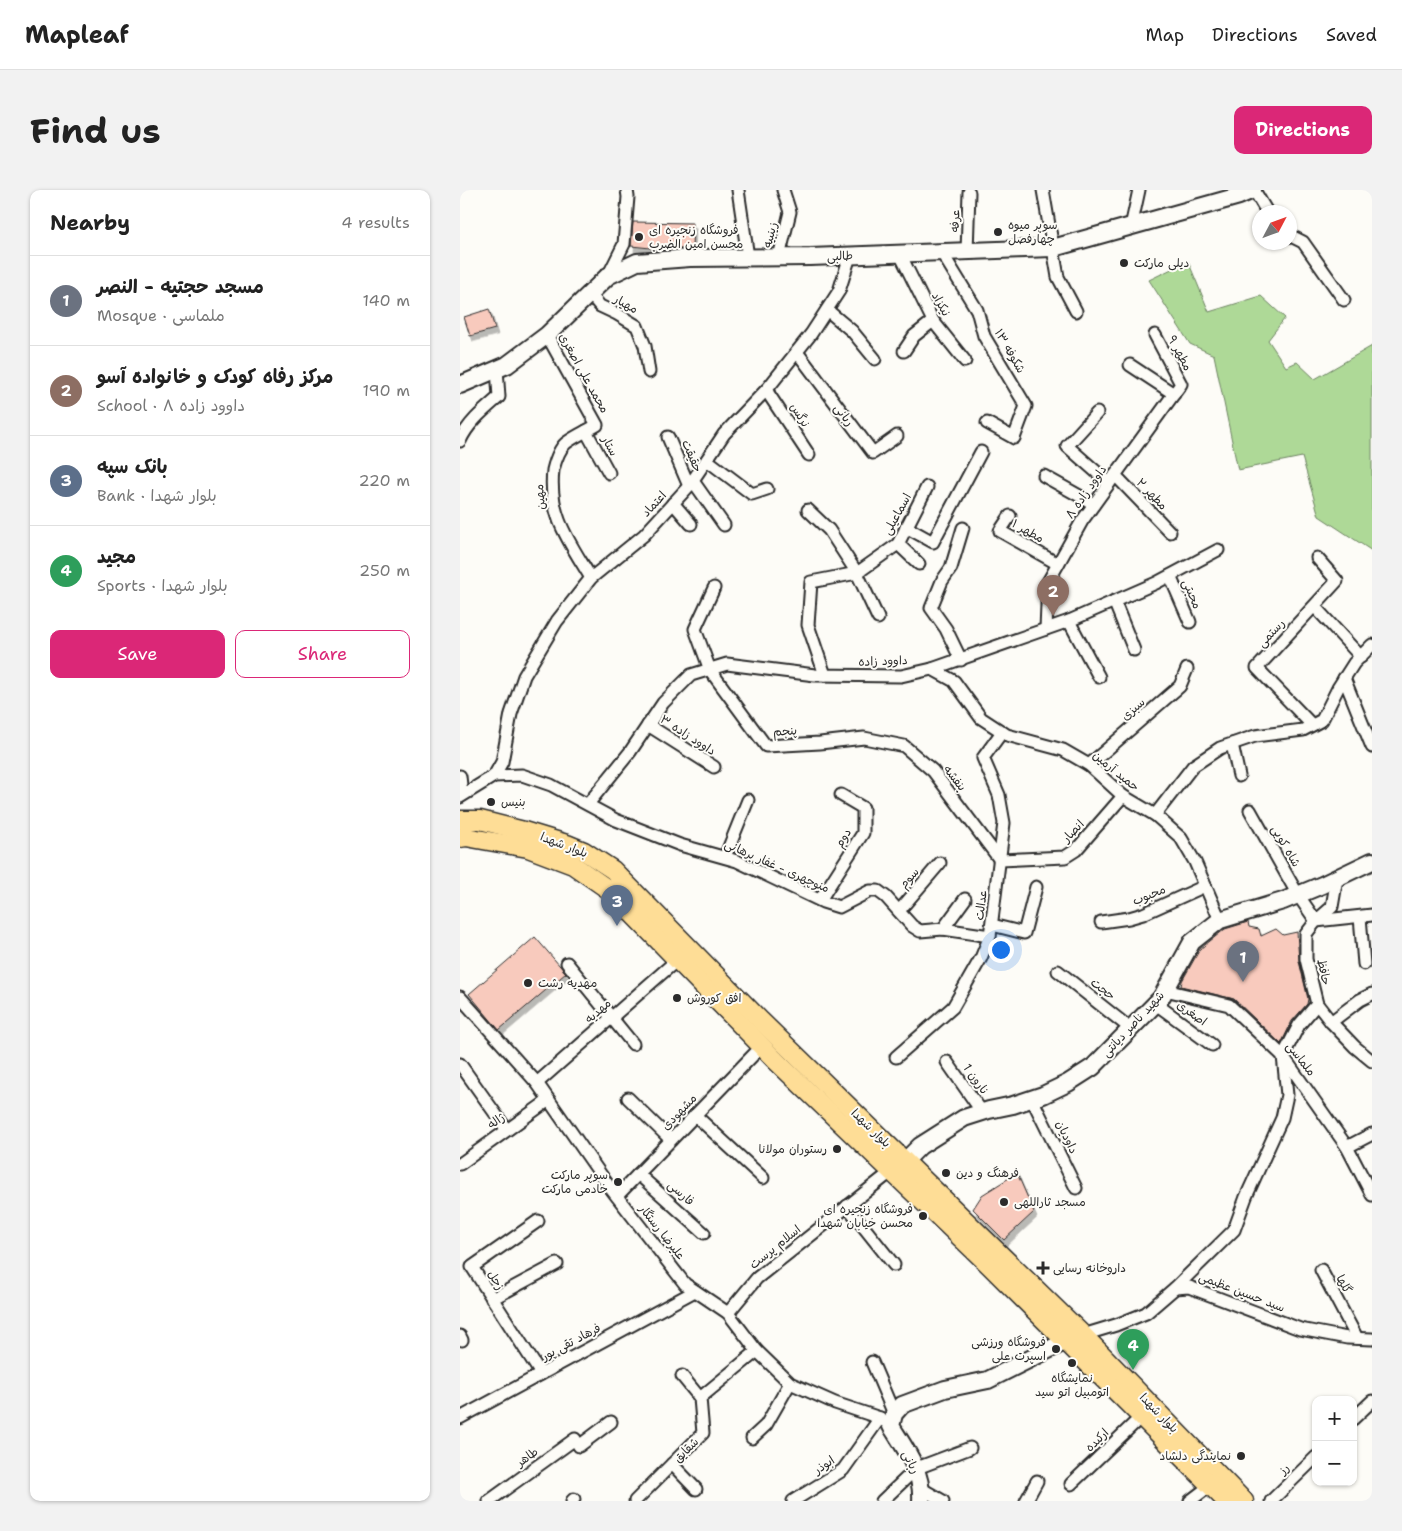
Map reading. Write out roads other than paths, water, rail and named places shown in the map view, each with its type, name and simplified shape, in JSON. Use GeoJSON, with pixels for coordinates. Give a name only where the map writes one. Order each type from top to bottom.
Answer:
{"type":"FeatureCollection","features":[{"type":"Feature","properties":{"kind":"main road","name":"طالبی"},"geometry":{"type":"LineString","coordinates":[[460,385],[507,365],[546,336],[608,276],[637,262],[690,258],[850,256],[1053,248],[1239,196],[1254,190]]}},
{"type":"Feature","properties":{"kind":"main road","name":"بلوار شهدا"},"geometry":{"type":"LineString","coordinates":[[460,820],[480,820],[524,831],[584,850],[613,870],[762,1046],[898,1166],[1083,1335],[1244,1501]]}},
{"type":"Feature","properties":{"kind":"main road","name":"بلوار شهدا"},"geometry":{"type":"LineString","coordinates":[[460,838],[466,837],[528,848],[574,866],[609,890],[761,1021],[1066,1341],[1226,1501]]}},
{"type":"Feature","properties":{"kind":"main road","name":"شهید ناصر دیانتی"},"geometry":{"type":"LineString","coordinates":[[898,1166],[920,1146],[964,1118],[982,1112],[1013,1106],[1032,1099],[1068,1083],[1092,1067],[1161,997],[1192,942],[1220,920],[1298,895],[1372,860]]}},
{"type":"Feature","properties":{"kind":"main road"},"geometry":{"type":"LineString","coordinates":[[888,1419],[902,1405],[945,1389],[988,1380],[1066,1341],[1083,1335]]}},
{"type":"Feature","properties":{"kind":"main road","name":"ربانی"},"geometry":{"type":"LineString","coordinates":[[888,1419],[916,1468],[922,1495]]}},
{"type":"Feature","properties":{"kind":"street"},"geometry":{"type":"LineString","coordinates":[[608,276],[624,244],[627,190]]}},
{"type":"Feature","properties":{"kind":"street"},"geometry":{"type":"LineString","coordinates":[[738,190],[748,258]]}},
{"type":"Feature","properties":{"kind":"street","name":"زینبیه"},"geometry":{"type":"LineString","coordinates":[[779,257],[790,212],[783,190]]}},
{"type":"Feature","properties":{"kind":"street"},"geometry":{"type":"LineString","coordinates":[[1043,190],[1058,277],[1076,311]]}},
{"type":"Feature","properties":{"kind":"street"},"geometry":{"type":"LineString","coordinates":[[1131,227],[1140,190]]}},
{"type":"Feature","properties":{"kind":"street"},"geometry":{"type":"LineString","coordinates":[[1254,190],[1263,205]]}},
{"type":"Feature","properties":{"kind":"street","name":"عرفه"},"geometry":{"type":"LineString","coordinates":[[967,252],[969,192]]}},
{"type":"Feature","properties":{"kind":"street"},"geometry":{"type":"LineString","coordinates":[[1297,238],[1303,242],[1344,300]]}},
{"type":"Feature","properties":{"kind":"street","name":"شکوفه ۱۳"},"geometry":{"type":"LineString","coordinates":[[942,253],[973,302],[984,336],[1026,406],[1014,438],[987,423]]}},
{"type":"Feature","properties":{"kind":"street","name":"نیکزاد"},"geometry":{"type":"LineString","coordinates":[[900,254],[933,321],[965,361]]}},
{"type":"Feature","properties":{"kind":"street","name":"اعتماد"},"geometry":{"type":"LineString","coordinates":[[494,776],[502,762],[511,714],[524,676],[557,621],[591,578],[644,535],[674,503],[691,483],[724,434],[766,390],[812,334],[839,291],[850,256]]}},
{"type":"Feature","properties":{"kind":"street","name":"مهیار"},"geometry":{"type":"LineString","coordinates":[[590,294],[600,306],[637,326],[645,346],[649,372]]}},
{"type":"Feature","properties":{"kind":"street"},"geometry":{"type":"LineString","coordinates":[[827,310],[852,331],[875,359]]}},
{"type":"Feature","properties":{"kind":"street"},"geometry":{"type":"LineString","coordinates":[[904,351],[914,336],[933,321]]}},
{"type":"Feature","properties":{"kind":"street","name":"مطهر ۹"},"geometry":{"type":"LineString","coordinates":[[1155,335],[1178,389]]}},
{"type":"Feature","properties":{"kind":"street","name":"محمد علی اصغری"},"geometry":{"type":"LineString","coordinates":[[546,336],[592,428]]}},
{"type":"Feature","properties":{"kind":"street","name":"ربانی"},"geometry":{"type":"LineString","coordinates":[[797,352],[872,453],[897,436]]}},
{"type":"Feature","properties":{"kind":"street"},"geometry":{"type":"LineString","coordinates":[[1130,365],[1178,389]]}},
{"type":"Feature","properties":{"kind":"street"},"geometry":{"type":"LineString","coordinates":[[460,441],[465,430],[482,411],[499,397],[497,369]]}},
{"type":"Feature","properties":{"kind":"street","name":"داوود زاده ۸"},"geometry":{"type":"LineString","coordinates":[[1046,629],[1048,582],[1082,520],[1178,389]]}},
{"type":"Feature","properties":{"kind":"street","name":"نرگس"},"geometry":{"type":"LineString","coordinates":[[766,390],[809,455]]}},
{"type":"Feature","properties":{"kind":"street","name":"مطهر ۲"},"geometry":{"type":"LineString","coordinates":[[1097,413],[1066,446],[1112,479],[1170,532]]}},
{"type":"Feature","properties":{"kind":"street","name":"ستار"},"geometry":{"type":"LineString","coordinates":[[592,428],[609,473]]}},
{"type":"Feature","properties":{"kind":"street","name":"مهین"},"geometry":{"type":"LineString","coordinates":[[591,578],[566,538],[555,513],[552,485],[554,462],[565,444],[592,428]]}},
{"type":"Feature","properties":{"kind":"street","name":"حقیقت"},"geometry":{"type":"LineString","coordinates":[[668,437],[691,483],[724,525]]}},
{"type":"Feature","properties":{"kind":"street"},"geometry":{"type":"LineString","coordinates":[[906,527],[933,542],[981,452]]}},
{"type":"Feature","properties":{"kind":"street"},"geometry":{"type":"LineString","coordinates":[[707,460],[752,494],[767,489]]}},
{"type":"Feature","properties":{"kind":"street"},"geometry":{"type":"LineString","coordinates":[[1044,476],[1094,504]]}},
{"type":"Feature","properties":{"kind":"street","name":"اسماعیلی"},"geometry":{"type":"LineString","coordinates":[[825,675],[808,625],[811,582],[857,573],[898,544],[927,487]]}},
{"type":"Feature","properties":{"kind":"street"},"geometry":{"type":"LineString","coordinates":[[674,503],[691,524]]}},
{"type":"Feature","properties":{"kind":"street"},"geometry":{"type":"LineString","coordinates":[[808,510],[828,530],[857,573],[878,618]]}},
{"type":"Feature","properties":{"kind":"street","name":"مطهر ۱"},"geometry":{"type":"LineString","coordinates":[[1010,516],[1000,531],[1058,564]]}},
{"type":"Feature","properties":{"kind":"street"},"geometry":{"type":"LineString","coordinates":[[961,660],[946,629],[931,608],[942,581],[951,568],[963,528]]}},
{"type":"Feature","properties":{"kind":"street"},"geometry":{"type":"LineString","coordinates":[[898,544],[919,564]]}},
{"type":"Feature","properties":{"kind":"street","name":"داوود زاده"},"geometry":{"type":"LineString","coordinates":[[588,804],[630,752],[663,703],[691,675],[727,664],[825,675],[901,676],[932,669],[1069,621],[1170,576],[1218,550]]}},
{"type":"Feature","properties":{"kind":"street","name":"رستمی"},"geometry":{"type":"LineString","coordinates":[[1312,725],[1258,668],[1337,581],[1318,558]]}},
{"type":"Feature","properties":{"kind":"street","name":"محبتی"},"geometry":{"type":"LineString","coordinates":[[1170,576],[1190,622]]}},
{"type":"Feature","properties":{"kind":"street"},"geometry":{"type":"LineString","coordinates":[[710,670],[695,628],[714,588]]}},
{"type":"Feature","properties":{"kind":"street"},"geometry":{"type":"LineString","coordinates":[[1114,601],[1134,650]]}},
{"type":"Feature","properties":{"kind":"street"},"geometry":{"type":"LineString","coordinates":[[1315,607],[1360,656]]}},
{"type":"Feature","properties":{"kind":"street"},"geometry":{"type":"LineString","coordinates":[[1069,621],[1099,677]]}},
{"type":"Feature","properties":{"kind":"street"},"geometry":{"type":"LineString","coordinates":[[1155,815],[1193,766],[1220,748],[1255,736],[1303,730],[1322,720],[1344,678],[1360,656],[1372,645]]}},
{"type":"Feature","properties":{"kind":"street","name":"حمید آرمین"},"geometry":{"type":"LineString","coordinates":[[932,669],[954,681],[981,718],[1002,732],[1063,750],[1089,765],[1123,796],[1155,815],[1181,838],[1220,920]]}},
{"type":"Feature","properties":{"kind":"street","name":"سبزی"},"geometry":{"type":"LineString","coordinates":[[1089,765],[1180,686],[1187,669]]}},
{"type":"Feature","properties":{"kind":"street","name":"پنجم"},"geometry":{"type":"LineString","coordinates":[[710,670],[766,746],[869,739]]}},
{"type":"Feature","properties":{"kind":"street"},"geometry":{"type":"LineString","coordinates":[[1344,678],[1372,747]]}},
{"type":"Feature","properties":{"kind":"street","name":"داوود زاده ۳"},"geometry":{"type":"LineString","coordinates":[[648,725],[714,768]]}},
{"type":"Feature","properties":{"kind":"street","name":"عدالت"},"geometry":{"type":"LineString","coordinates":[[896,1057],[953,1006],[981,958],[991,931],[1004,823],[999,795],[984,758],[1002,732]]}},
{"type":"Feature","properties":{"kind":"street","name":"بنفشه"},"geometry":{"type":"LineString","coordinates":[[869,739],[904,746],[933,771],[1000,860]]}},
{"type":"Feature","properties":{"kind":"street"},"geometry":{"type":"LineString","coordinates":[[1232,744],[1239,776]]}},
{"type":"Feature","properties":{"kind":"street","name":"منوچهری - غفار برهانی"},"geometry":{"type":"LineString","coordinates":[[494,776],[522,775],[551,785],[616,820],[680,845],[725,857],[839,907],[870,891],[878,891],[912,926],[920,931],[943,929],[1024,933],[1036,887]]}},
{"type":"Feature","properties":{"kind":"street"},"geometry":{"type":"LineString","coordinates":[[460,776],[461,796],[494,776]]}},
{"type":"Feature","properties":{"kind":"street","name":"دوم"},"geometry":{"type":"LineString","coordinates":[[820,900],[863,833],[863,808],[841,795]]}},
{"type":"Feature","properties":{"kind":"street","name":"انصار"},"geometry":{"type":"LineString","coordinates":[[1000,860],[1065,857],[1076,850],[1123,796]]}},
{"type":"Feature","properties":{"kind":"street"},"geometry":{"type":"LineString","coordinates":[[725,857],[748,800]]}},
{"type":"Feature","properties":{"kind":"street","name":"شاه کویی"},"geometry":{"type":"LineString","coordinates":[[1250,810],[1298,895],[1316,921]]}},
{"type":"Feature","properties":{"kind":"street","name":"سوم"},"geometry":{"type":"LineString","coordinates":[[899,911],[940,863]]}},
{"type":"Feature","properties":{"kind":"street","name":"حافظ"},"geometry":{"type":"LineString","coordinates":[[1337,878],[1332,908],[1316,921],[1306,934],[1306,959],[1317,1004],[1331,1022],[1372,1061]]}},
{"type":"Feature","properties":{"kind":"street","name":"محبوب"},"geometry":{"type":"LineString","coordinates":[[1101,922],[1144,914],[1205,886]]}},
{"type":"Feature","properties":{"kind":"street"},"geometry":{"type":"LineString","coordinates":[[943,929],[964,899]]}},
{"type":"Feature","properties":{"kind":"street"},"geometry":{"type":"LineString","coordinates":[[1316,921],[1372,915]]}},
{"type":"Feature","properties":{"kind":"street"},"geometry":{"type":"LineString","coordinates":[[1360,917],[1364,964]]}},
{"type":"Feature","properties":{"kind":"street","name":"مهدیه"},"geometry":{"type":"LineString","coordinates":[[537,1084],[683,954]]}},
{"type":"Feature","properties":{"kind":"street"},"geometry":{"type":"LineString","coordinates":[[567,963],[632,1044]]}},
{"type":"Feature","properties":{"kind":"street","name":"حجت"},"geometry":{"type":"LineString","coordinates":[[1058,971],[1131,1029]]}},
{"type":"Feature","properties":{"kind":"street"},"geometry":{"type":"LineString","coordinates":[[1331,1022],[1360,1000],[1372,994]]}},
{"type":"Feature","properties":{"kind":"street","name":"علیرضا رستگار"},"geometry":{"type":"LineString","coordinates":[[460,997],[550,1100],[617,1196],[685,1284],[728,1313],[757,1351],[790,1383],[834,1403],[888,1419]]}},
{"type":"Feature","properties":{"kind":"street","name":"اصغری"},"geometry":{"type":"LineString","coordinates":[[1161,997],[1212,1045]]}},
{"type":"Feature","properties":{"kind":"street","name":"ملماسی"},"geometry":{"type":"LineString","coordinates":[[1161,997],[1229,1005],[1283,1056],[1347,1147],[1372,1195]]}},
{"type":"Feature","properties":{"kind":"street"},"geometry":{"type":"LineString","coordinates":[[1083,1335],[1146,1313],[1175,1288],[1234,1230],[1246,1197],[1282,1118],[1287,1096],[1283,1056],[1299,1025],[1317,1004]]}},
{"type":"Feature","properties":{"kind":"street","name":"مشهودی"},"geometry":{"type":"LineString","coordinates":[[617,1196],[762,1046]]}},
{"type":"Feature","properties":{"kind":"street","name":"نارون 1"},"geometry":{"type":"LineString","coordinates":[[947,1062],[982,1112]]}},
{"type":"Feature","properties":{"kind":"street"},"geometry":{"type":"LineString","coordinates":[[460,1064],[507,1130]]}},
{"type":"Feature","properties":{"kind":"street"},"geometry":{"type":"LineString","coordinates":[[628,1098],[671,1140]]}},
{"type":"Feature","properties":{"kind":"street","name":"داودیان"},"geometry":{"type":"LineString","coordinates":[[1032,1099],[1076,1188]]}},
{"type":"Feature","properties":{"kind":"street","name":"ژاله"},"geometry":{"type":"LineString","coordinates":[[460,1164],[550,1100]]}},
{"type":"Feature","properties":{"kind":"street"},"geometry":{"type":"LineString","coordinates":[[696,1115],[764,1178]]}},
{"type":"Feature","properties":{"kind":"street"},"geometry":{"type":"LineString","coordinates":[[1347,1147],[1372,1134]]}},
{"type":"Feature","properties":{"kind":"street","name":"اسلام پرست"},"geometry":{"type":"LineString","coordinates":[[728,1313],[758,1278],[898,1166]]}},
{"type":"Feature","properties":{"kind":"street","name":"فارسی"},"geometry":{"type":"LineString","coordinates":[[638,1174],[704,1233]]}},
{"type":"Feature","properties":{"kind":"street"},"geometry":{"type":"LineString","coordinates":[[848,1206],[894,1265]]}},
{"type":"Feature","properties":{"kind":"street","name":"زحل"},"geometry":{"type":"LineString","coordinates":[[538,1221],[472,1267],[541,1374]]}},
{"type":"Feature","properties":{"kind":"street"},"geometry":{"type":"LineString","coordinates":[[492,1300],[556,1264]]}},
{"type":"Feature","properties":{"kind":"street","name":"گلها"},"geometry":{"type":"LineString","coordinates":[[1321,1270],[1357,1338]]}},
{"type":"Feature","properties":{"kind":"street","name":"سید حسین عظیمی"},"geometry":{"type":"LineString","coordinates":[[1175,1288],[1189,1287],[1300,1329],[1372,1339]]}},
{"type":"Feature","properties":{"kind":"street","name":"فرهاد تقی پور"},"geometry":{"type":"LineString","coordinates":[[460,1418],[696,1291]]}},
{"type":"Feature","properties":{"kind":"street"},"geometry":{"type":"LineString","coordinates":[[682,1376],[700,1398],[757,1351]]}},
{"type":"Feature","properties":{"kind":"street"},"geometry":{"type":"LineString","coordinates":[[872,1362],[888,1419]]}},
{"type":"Feature","properties":{"kind":"street"},"geometry":{"type":"LineString","coordinates":[[752,1438],[766,1425],[790,1383]]}},
{"type":"Feature","properties":{"kind":"street","name":"شقایق"},"geometry":{"type":"LineString","coordinates":[[635,1501],[703,1433],[700,1398]]}},
{"type":"Feature","properties":{"kind":"street"},"geometry":{"type":"LineString","coordinates":[[1357,1415],[1372,1401]]}},
{"type":"Feature","properties":{"kind":"street","name":"ارکیده"},"geometry":{"type":"LineString","coordinates":[[1071,1484],[1142,1416]]}},
{"type":"Feature","properties":{"kind":"street","name":"ابوذر"},"geometry":{"type":"LineString","coordinates":[[793,1501],[843,1470],[888,1419]]}},
{"type":"Feature","properties":{"kind":"street","name":"طاهر"},"geometry":{"type":"LineString","coordinates":[[489,1501],[575,1439],[579,1446],[611,1422]]}},
{"type":"Feature","properties":{"kind":"street"},"geometry":{"type":"LineString","coordinates":[[882,1501],[916,1468],[970,1448]]}},
{"type":"Feature","properties":{"kind":"street","name":"رز"},"geometry":{"type":"LineString","coordinates":[[1271,1501],[1312,1461]]}},
{"type":"Feature","properties":{"kind":"street"},"geometry":{"type":"LineString","coordinates":[[672,1464],[696,1489]]}},
{"type":"Feature","properties":{"kind":"street"},"geometry":{"type":"LineString","coordinates":[[1026,1501],[1037,1481]]}},
{"type":"Feature","properties":{"kind":"street"},"geometry":{"type":"LineString","coordinates":[[1190,1501],[1211,1485]]}},
{"type":"Feature","properties":{"kind":"street"},"geometry":{"type":"LineString","coordinates":[[922,1495],[943,1501]]}},
{"type":"Feature","properties":{"kind":"place","name":"سوپر میوه چهارفصل"},"geometry":{"type":"Point","coordinates":[998,232]}},
{"type":"Feature","properties":{"kind":"place","name":"فروشگاه زنجیره ای محسن امین الضرب"},"geometry":{"type":"Point","coordinates":[639,237]}},
{"type":"Feature","properties":{"kind":"place","name":"دیلی مارکت"},"geometry":{"type":"Point","coordinates":[1124,263]}},
{"type":"Feature","properties":{"kind":"place","name":"مرکز رفاه کودک و خانواده آسو"},"geometry":{"type":"Point","coordinates":[1053,616]}},
{"type":"Feature","properties":{"kind":"place","name":"بنیس"},"geometry":{"type":"Point","coordinates":[491,802]}},
{"type":"Feature","properties":{"kind":"place","name":"بانک سپه"},"geometry":{"type":"Point","coordinates":[617,926]}},
{"type":"Feature","properties":{"kind":"place","name":"مسجد حجتیه - النصر"},"geometry":{"type":"Point","coordinates":[1243,982]}},
{"type":"Feature","properties":{"kind":"place","name":"مهدیه رشت"},"geometry":{"type":"Point","coordinates":[528,983]}},
{"type":"Feature","properties":{"kind":"place","name":"افق کوروش"},"geometry":{"type":"Point","coordinates":[677,998]}},
{"type":"Feature","properties":{"kind":"place","name":"رستوران مولانا"},"geometry":{"type":"Point","coordinates":[837,1149]}},
{"type":"Feature","properties":{"kind":"place","name":"فرهنگ و دین"},"geometry":{"type":"Point","coordinates":[946,1173]}},
{"type":"Feature","properties":{"kind":"place","name":"سوپر مارکت خادمی مارکت"},"geometry":{"type":"Point","coordinates":[618,1182]}},
{"type":"Feature","properties":{"kind":"place","name":"مسجد ثاراللهی"},"geometry":{"type":"Point","coordinates":[1004,1202]}},
{"type":"Feature","properties":{"kind":"place","name":"فروشگاه زنجیره ای محسن خیابان شهدا"},"geometry":{"type":"Point","coordinates":[923,1216]}},
{"type":"Feature","properties":{"kind":"place","name":"داروخانه رسایی"},"geometry":{"type":"Point","coordinates":[1043,1268]}},
{"type":"Feature","properties":{"kind":"place","name":"فروشگاه ورزشی اسپرت علی"},"geometry":{"type":"Point","coordinates":[1056,1349]}},
{"type":"Feature","properties":{"kind":"place","name":"نمایشگاه اتومبیل اتو سید"},"geometry":{"type":"Point","coordinates":[1072,1363]}},
{"type":"Feature","properties":{"kind":"place","name":"مجید"},"geometry":{"type":"Point","coordinates":[1133,1370]}},
{"type":"Feature","properties":{"kind":"place","name":"نمایندگی دلشاد"},"geometry":{"type":"Point","coordinates":[1241,1456]}}]}
